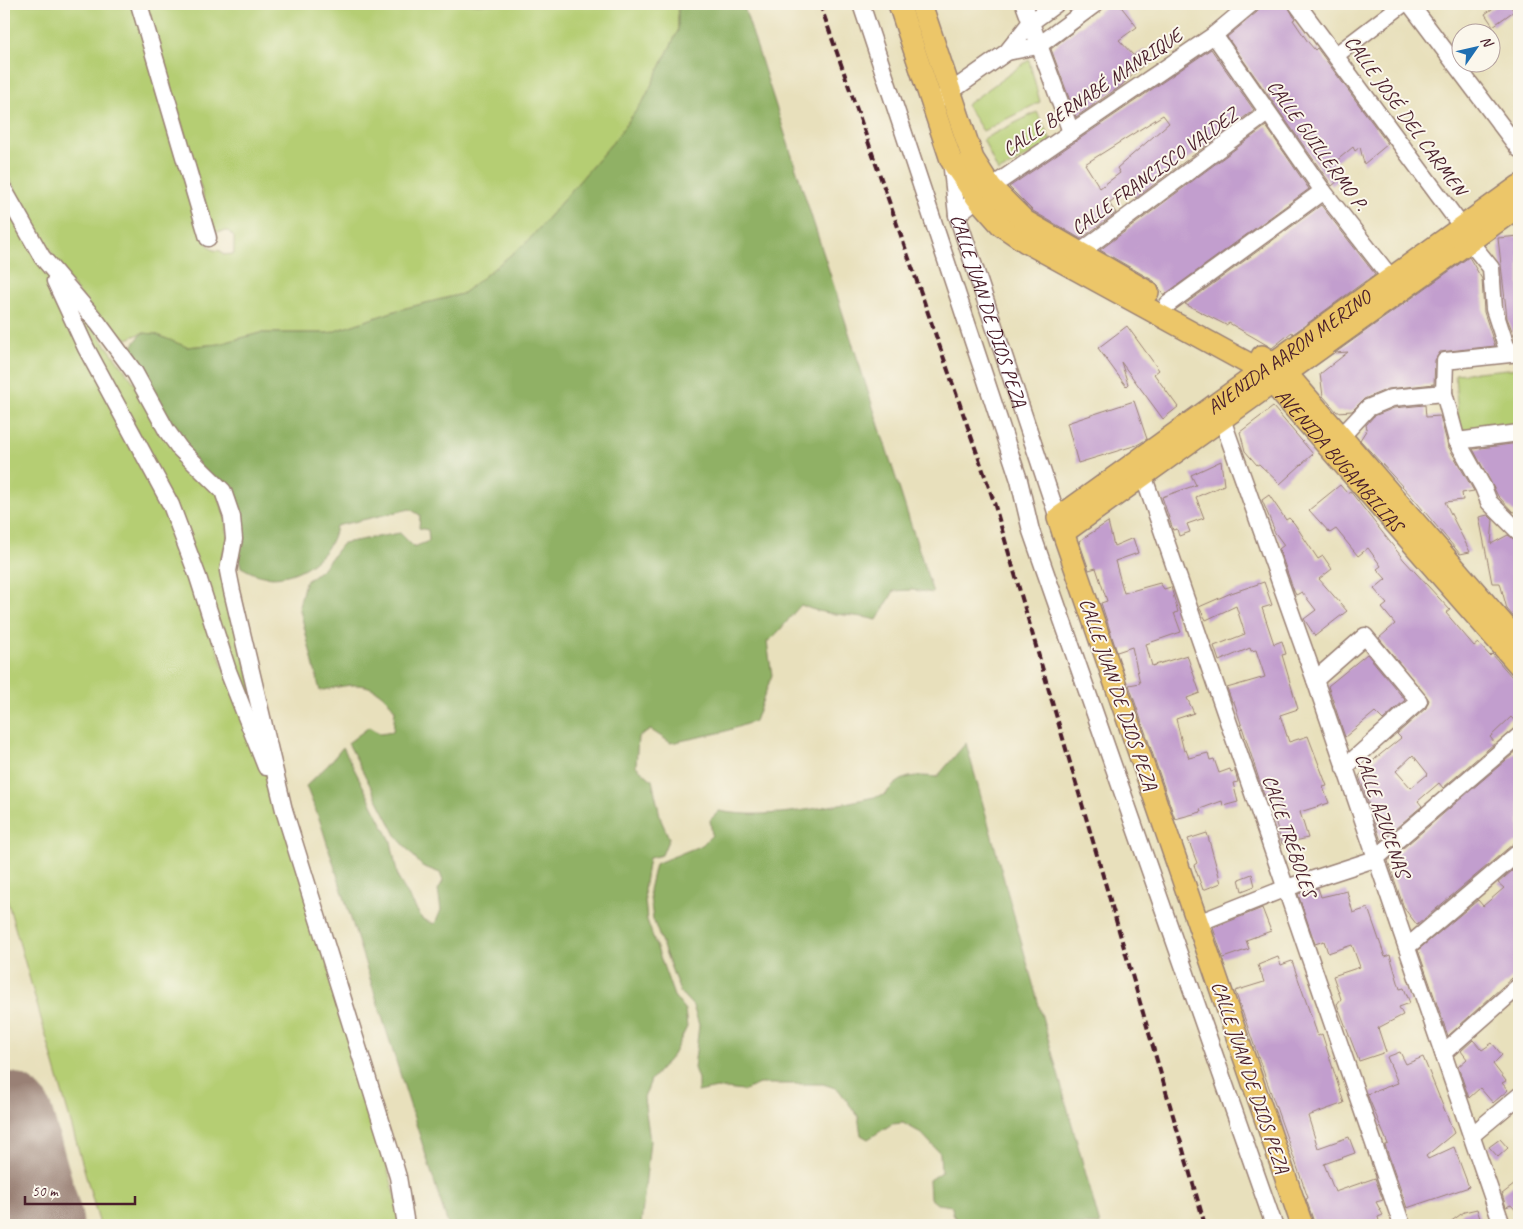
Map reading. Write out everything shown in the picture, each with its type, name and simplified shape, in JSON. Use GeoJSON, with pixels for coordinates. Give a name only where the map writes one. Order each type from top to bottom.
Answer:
{"type":"FeatureCollection","features":[{"type":"Feature","properties":{"kind":"main road","name":"CALLE JUAN DE DIOS PEZA"},"geometry":{"type":"LineString","coordinates":[[899,4],[950,160],[984,193]]}},
{"type":"Feature","properties":{"kind":"main road"},"geometry":{"type":"LineString","coordinates":[[920,4],[984,193]]}},
{"type":"Feature","properties":{"kind":"main road","name":"AVENIDA BUGAMBILIAS"},"geometry":{"type":"LineString","coordinates":[[984,193],[1025,221],[1072,258],[1274,372],[1516,651]]}},
{"type":"Feature","properties":{"kind":"main road","name":"AVENIDA AARON MERINO"},"geometry":{"type":"LineString","coordinates":[[1061,525],[1517,196]]}},
{"type":"Feature","properties":{"kind":"main road","name":"AVENIDA AARON MERINO"},"geometry":{"type":"LineString","coordinates":[[1141,468],[1222,419],[1274,372],[1391,278],[1466,234]]}},
{"type":"Feature","properties":{"kind":"main road","name":"AVENIDA BUGAMBILIAS"},"geometry":{"type":"LineString","coordinates":[[1072,258],[1168,304],[1274,372],[1342,437],[1516,651]]}},
{"type":"Feature","properties":{"kind":"main road","name":"CALLE JUAN DE DIOS PEZA"},"geometry":{"type":"LineString","coordinates":[[1061,525],[1302,1225]]}},
{"type":"Feature","properties":{"kind":"street"},"geometry":{"type":"LineString","coordinates":[[139,4],[208,238]]}},
{"type":"Feature","properties":{"kind":"street"},"geometry":{"type":"LineString","coordinates":[[861,4],[1020,480],[1031,531],[1274,1225]]}},
{"type":"Feature","properties":{"kind":"street"},"geometry":{"type":"LineString","coordinates":[[1024,4],[1071,132]]}},
{"type":"Feature","properties":{"kind":"street"},"geometry":{"type":"LineString","coordinates":[[932,105],[1007,52],[1030,23],[1056,4]]}},
{"type":"Feature","properties":{"kind":"street"},"geometry":{"type":"LineString","coordinates":[[1007,52],[1038,46],[1095,4]]}},
{"type":"Feature","properties":{"kind":"street","name":"CALLE BERNABÉ MANRIQUE"},"geometry":{"type":"LineString","coordinates":[[957,215],[984,193],[1071,132],[1214,35],[1251,4]]}},
{"type":"Feature","properties":{"kind":"street","name":"CALLE JOSÉ DEL CARMEN"},"geometry":{"type":"LineString","coordinates":[[1297,4],[1491,268],[1494,309],[1506,346],[1516,353]]}},
{"type":"Feature","properties":{"kind":"street"},"geometry":{"type":"LineString","coordinates":[[1336,55],[1403,4]]}},
{"type":"Feature","properties":{"kind":"street"},"geometry":{"type":"LineString","coordinates":[[1410,4],[1519,149]]}},
{"type":"Feature","properties":{"kind":"street","name":"CALLE GUILLERMO P."},"geometry":{"type":"LineString","coordinates":[[1214,35],[1323,191],[1391,278]]}},
{"type":"Feature","properties":{"kind":"street","name":"CALLE FRANCISCO VALDEZ"},"geometry":{"type":"LineString","coordinates":[[1072,258],[1267,113]]}},
{"type":"Feature","properties":{"kind":"street","name":"CALLE JUAN DE DIOS PEZA"},"geometry":{"type":"LineString","coordinates":[[950,160],[957,215],[1061,525]]}},
{"type":"Feature","properties":{"kind":"street"},"geometry":{"type":"LineString","coordinates":[[4,190],[59,288],[86,348],[171,505],[198,577],[228,671],[284,810]]}},
{"type":"Feature","properties":{"kind":"street"},"geometry":{"type":"LineString","coordinates":[[1168,304],[1323,191]]}},
{"type":"Feature","properties":{"kind":"street"},"geometry":{"type":"LineString","coordinates":[[42,257],[98,323],[135,372],[167,431],[180,449],[223,492],[232,517],[234,539],[228,571],[284,810],[390,1150],[398,1178],[406,1225]]}},
{"type":"Feature","properties":{"kind":"street"},"geometry":{"type":"LineString","coordinates":[[1516,353],[1445,361],[1444,393],[1457,441],[1483,487],[1489,502],[1518,528]]}},
{"type":"Feature","properties":{"kind":"street"},"geometry":{"type":"LineString","coordinates":[[1342,437],[1368,408],[1392,398],[1444,393]]}},
{"type":"Feature","properties":{"kind":"street","name":"CALLE AZUCENAS"},"geometry":{"type":"LineString","coordinates":[[1222,419],[1315,680],[1502,1225]]}},
{"type":"Feature","properties":{"kind":"street"},"geometry":{"type":"LineString","coordinates":[[1457,441],[1519,433]]}},
{"type":"Feature","properties":{"kind":"street","name":"CALLE TRÉBOLES"},"geometry":{"type":"LineString","coordinates":[[1141,468],[1402,1225]]}},
{"type":"Feature","properties":{"kind":"street"},"geometry":{"type":"LineString","coordinates":[[1315,680],[1365,636],[1419,701],[1344,768]]}},
{"type":"Feature","properties":{"kind":"street"},"geometry":{"type":"LineString","coordinates":[[1198,923],[1286,888],[1375,859],[1519,736]]}},
{"type":"Feature","properties":{"kind":"street"},"geometry":{"type":"LineString","coordinates":[[1407,947],[1519,852]]}},
{"type":"Feature","properties":{"kind":"street"},"geometry":{"type":"LineString","coordinates":[[1443,1053],[1519,986]]}},
{"type":"Feature","properties":{"kind":"street"},"geometry":{"type":"LineString","coordinates":[[1472,1135],[1519,1096]]}},
{"type":"Feature","properties":{"kind":"green space"},"geometry":{"type":"Polygon","coordinates":[[[14,4],[138,4],[208,245],[213,250],[221,251],[223,255],[234,254],[234,237],[228,231],[214,232],[146,4],[678,4],[678,31],[644,100],[613,142],[528,241],[462,294],[398,310],[329,333],[260,333],[219,344],[186,347],[155,334],[142,333],[127,339],[100,319],[65,276],[4,170],[4,7],[14,4]]]}},
{"type":"Feature","properties":{"kind":"green space"},"geometry":{"type":"Polygon","coordinates":[[[678,4],[743,4],[933,593],[913,590],[894,591],[877,620],[829,613],[801,605],[777,634],[767,642],[772,675],[755,721],[723,732],[671,743],[651,730],[638,737],[636,766],[652,780],[661,820],[669,838],[662,855],[649,858],[644,890],[647,920],[674,996],[685,1010],[687,1027],[673,1055],[651,1080],[644,1098],[650,1141],[641,1225],[448,1225],[320,821],[306,786],[328,765],[343,747],[391,841],[398,878],[422,919],[435,924],[441,910],[438,890],[443,881],[440,873],[422,866],[397,837],[348,743],[369,727],[380,734],[393,732],[395,710],[379,692],[371,688],[353,685],[320,691],[299,606],[305,582],[323,568],[343,543],[400,533],[414,547],[429,541],[428,530],[419,528],[420,515],[410,509],[336,526],[333,538],[327,548],[309,565],[298,571],[275,577],[257,575],[241,567],[238,553],[238,515],[184,446],[127,353],[142,333],[155,334],[187,347],[219,344],[260,333],[329,333],[398,310],[462,294],[528,241],[613,142],[644,100],[678,31],[678,4]]]}},
{"type":"Feature","properties":{"kind":"green space"},"geometry":{"type":"Polygon","coordinates":[[[1029,60],[1040,102],[983,131],[966,105],[1029,60]]]}},
{"type":"Feature","properties":{"kind":"green space"},"geometry":{"type":"Polygon","coordinates":[[[1037,112],[1052,143],[998,172],[983,139],[1037,112]]]}},
{"type":"Feature","properties":{"kind":"green space"},"geometry":{"type":"Polygon","coordinates":[[[4,195],[30,236],[167,501],[224,669],[286,823],[404,1225],[100,1225],[4,889],[4,195]]]}},
{"type":"Feature","properties":{"kind":"green space"},"geometry":{"type":"Polygon","coordinates":[[[69,296],[218,494],[226,520],[228,539],[223,553],[225,571],[269,762],[135,428],[69,296]]]}},
{"type":"Feature","properties":{"kind":"green space"},"geometry":{"type":"Polygon","coordinates":[[[1519,368],[1519,427],[1459,434],[1455,374],[1519,368]]]}},
{"type":"Feature","properties":{"kind":"green space"},"geometry":{"type":"Polygon","coordinates":[[[966,743],[1100,1225],[962,1225],[953,1215],[952,1206],[937,1204],[930,1198],[929,1180],[941,1172],[940,1153],[921,1133],[903,1123],[892,1124],[868,1139],[861,1135],[858,1116],[838,1089],[823,1084],[759,1084],[743,1091],[717,1088],[698,1092],[698,1079],[694,1068],[699,1025],[693,1006],[680,992],[653,919],[649,890],[655,864],[702,845],[712,835],[710,820],[719,811],[739,814],[780,813],[884,795],[897,783],[908,777],[937,777],[966,743]]]}},
{"type":"Feature","properties":{"kind":"building"},"geometry":{"type":"Polygon","coordinates":[[[1109,4],[1119,4],[1137,27],[1119,40],[1134,56],[1144,50],[1151,58],[1121,86],[1076,117],[1051,49],[1109,4]]]}},
{"type":"Feature","properties":{"kind":"building"},"geometry":{"type":"Polygon","coordinates":[[[1261,4],[1287,4],[1295,19],[1293,20],[1308,42],[1315,50],[1317,48],[1388,144],[1364,164],[1360,147],[1355,151],[1353,147],[1329,167],[1339,180],[1332,186],[1227,37],[1257,12],[1261,4]]]}},
{"type":"Feature","properties":{"kind":"building"},"geometry":{"type":"Polygon","coordinates":[[[1499,4],[1509,4],[1514,11],[1499,22],[1490,22],[1485,14],[1499,4]]]}},
{"type":"Feature","properties":{"kind":"building"},"geometry":{"type":"Polygon","coordinates":[[[1211,49],[1254,110],[1136,198],[1129,187],[1109,203],[1116,213],[1081,239],[1033,211],[1009,187],[1211,49]],[[1163,115],[1085,164],[1100,188],[1120,173],[1117,168],[1169,123],[1163,115]]]}},
{"type":"Feature","properties":{"kind":"building"},"geometry":{"type":"Polygon","coordinates":[[[1266,126],[1309,189],[1164,295],[1154,281],[1100,250],[1266,126]]]}},
{"type":"Feature","properties":{"kind":"building"},"geometry":{"type":"Polygon","coordinates":[[[1321,205],[1375,274],[1293,334],[1292,332],[1272,348],[1229,323],[1226,325],[1185,304],[1321,205]]]}},
{"type":"Feature","properties":{"kind":"building"},"geometry":{"type":"Polygon","coordinates":[[[1519,236],[1519,343],[1517,343],[1507,318],[1498,238],[1519,236]]]}},
{"type":"Feature","properties":{"kind":"building"},"geometry":{"type":"Polygon","coordinates":[[[1469,257],[1482,279],[1484,312],[1495,346],[1440,352],[1435,360],[1434,384],[1388,389],[1364,399],[1352,411],[1337,412],[1323,396],[1320,374],[1348,352],[1335,353],[1469,257]]]}},
{"type":"Feature","properties":{"kind":"building"},"geometry":{"type":"Polygon","coordinates":[[[1127,326],[1159,370],[1154,374],[1178,407],[1163,419],[1121,362],[1128,384],[1126,386],[1098,348],[1127,326]]]}},
{"type":"Feature","properties":{"kind":"building"},"geometry":{"type":"Polygon","coordinates":[[[1134,401],[1147,439],[1137,445],[1078,463],[1067,423],[1134,401]]]}},
{"type":"Feature","properties":{"kind":"building"},"geometry":{"type":"Polygon","coordinates":[[[1425,405],[1426,417],[1440,416],[1448,446],[1474,491],[1462,493],[1463,500],[1445,502],[1470,552],[1460,554],[1413,498],[1360,440],[1367,429],[1366,425],[1374,416],[1394,408],[1425,405]]]}},
{"type":"Feature","properties":{"kind":"building"},"geometry":{"type":"Polygon","coordinates":[[[1273,407],[1313,454],[1280,484],[1259,464],[1257,465],[1245,451],[1240,432],[1273,407]]]}},
{"type":"Feature","properties":{"kind":"building"},"geometry":{"type":"Polygon","coordinates":[[[1519,443],[1519,511],[1513,512],[1498,496],[1473,449],[1519,443]]]}},
{"type":"Feature","properties":{"kind":"building"},"geometry":{"type":"Polygon","coordinates":[[[1221,461],[1224,485],[1196,497],[1204,518],[1187,524],[1190,532],[1179,536],[1177,529],[1173,530],[1162,497],[1196,485],[1191,475],[1221,461]]]}},
{"type":"Feature","properties":{"kind":"building"},"geometry":{"type":"Polygon","coordinates":[[[1340,485],[1347,493],[1350,491],[1404,560],[1450,610],[1446,613],[1474,646],[1478,643],[1490,656],[1492,654],[1519,685],[1519,726],[1511,717],[1490,737],[1495,743],[1443,788],[1439,783],[1418,801],[1422,806],[1381,841],[1359,776],[1376,758],[1401,738],[1397,734],[1426,708],[1429,700],[1379,638],[1395,624],[1382,608],[1387,604],[1374,589],[1386,579],[1377,569],[1381,566],[1368,548],[1358,556],[1336,529],[1330,533],[1309,510],[1340,485]],[[1413,755],[1396,771],[1411,788],[1428,774],[1413,755]]]}},
{"type":"Feature","properties":{"kind":"building"},"geometry":{"type":"Polygon","coordinates":[[[1269,495],[1286,520],[1289,518],[1294,523],[1318,559],[1323,556],[1332,569],[1319,579],[1347,611],[1315,636],[1304,619],[1316,610],[1302,592],[1296,595],[1294,591],[1279,549],[1284,545],[1273,530],[1262,500],[1269,495]]]}},
{"type":"Feature","properties":{"kind":"building"},"geometry":{"type":"Polygon","coordinates":[[[1488,515],[1493,520],[1491,544],[1508,535],[1519,542],[1519,623],[1507,609],[1500,583],[1492,583],[1479,517],[1488,515]]]}},
{"type":"Feature","properties":{"kind":"building"},"geometry":{"type":"Polygon","coordinates":[[[1108,522],[1114,546],[1133,538],[1138,553],[1115,561],[1124,593],[1160,583],[1164,589],[1171,587],[1178,612],[1174,613],[1181,632],[1146,644],[1152,666],[1187,655],[1200,693],[1187,698],[1194,713],[1176,719],[1184,751],[1186,750],[1189,758],[1208,753],[1210,760],[1214,759],[1219,773],[1230,769],[1231,772],[1235,771],[1238,782],[1233,783],[1238,802],[1223,806],[1222,801],[1200,809],[1201,812],[1175,819],[1129,685],[1140,683],[1132,647],[1117,652],[1101,603],[1107,601],[1096,568],[1089,570],[1079,541],[1108,522]]]}},
{"type":"Feature","properties":{"kind":"building"},"geometry":{"type":"Polygon","coordinates":[[[1264,582],[1272,605],[1262,608],[1274,644],[1282,641],[1286,654],[1282,655],[1298,709],[1280,715],[1289,742],[1308,736],[1327,786],[1323,787],[1329,803],[1300,812],[1308,838],[1282,844],[1275,820],[1286,816],[1275,793],[1264,795],[1234,702],[1232,702],[1227,688],[1265,677],[1256,650],[1251,651],[1250,648],[1219,661],[1214,646],[1245,634],[1236,606],[1206,620],[1199,607],[1231,593],[1264,582]]]}},
{"type":"Feature","properties":{"kind":"building"},"geometry":{"type":"Polygon","coordinates":[[[1367,654],[1405,700],[1383,720],[1375,712],[1345,737],[1328,686],[1367,654]]]}},
{"type":"Feature","properties":{"kind":"building"},"geometry":{"type":"Polygon","coordinates":[[[1519,749],[1519,842],[1513,844],[1417,925],[1404,908],[1388,861],[1519,749]]]}},
{"type":"Feature","properties":{"kind":"building"},"geometry":{"type":"Polygon","coordinates":[[[1207,833],[1221,883],[1203,890],[1194,865],[1197,863],[1188,839],[1207,833]]]}},
{"type":"Feature","properties":{"kind":"building"},"geometry":{"type":"Polygon","coordinates":[[[1519,865],[1519,976],[1512,978],[1448,1036],[1418,950],[1478,900],[1483,906],[1504,888],[1498,883],[1519,865]]]}},
{"type":"Feature","properties":{"kind":"building"},"geometry":{"type":"Polygon","coordinates":[[[1252,874],[1255,886],[1242,891],[1239,879],[1252,874]]]}},
{"type":"Feature","properties":{"kind":"building"},"geometry":{"type":"Polygon","coordinates":[[[1318,888],[1321,897],[1347,891],[1353,913],[1368,908],[1385,957],[1390,955],[1400,989],[1404,988],[1410,1003],[1399,1007],[1403,1015],[1378,1028],[1386,1052],[1359,1061],[1337,1004],[1341,999],[1333,976],[1360,967],[1352,945],[1328,953],[1324,941],[1315,944],[1298,894],[1318,888]]]}},
{"type":"Feature","properties":{"kind":"building"},"geometry":{"type":"Polygon","coordinates":[[[1262,908],[1271,931],[1246,940],[1249,949],[1223,958],[1213,928],[1262,908]]]}},
{"type":"Feature","properties":{"kind":"building"},"geometry":{"type":"Polygon","coordinates":[[[1278,957],[1281,965],[1292,961],[1318,1036],[1322,1034],[1344,1103],[1308,1116],[1318,1148],[1349,1137],[1355,1153],[1324,1164],[1335,1192],[1375,1178],[1383,1200],[1376,1202],[1383,1215],[1378,1217],[1380,1225],[1320,1225],[1318,1221],[1314,1222],[1306,1199],[1308,1198],[1235,991],[1264,982],[1258,965],[1278,957]]]}},
{"type":"Feature","properties":{"kind":"building"},"geometry":{"type":"Polygon","coordinates":[[[1473,1040],[1482,1050],[1492,1043],[1502,1055],[1493,1064],[1506,1081],[1502,1083],[1508,1090],[1493,1103],[1480,1088],[1469,1098],[1458,1067],[1467,1059],[1461,1051],[1473,1040]]]}},
{"type":"Feature","properties":{"kind":"building"},"geometry":{"type":"Polygon","coordinates":[[[1400,1052],[1406,1064],[1423,1057],[1454,1133],[1426,1156],[1428,1159],[1454,1147],[1469,1187],[1407,1208],[1385,1145],[1388,1144],[1367,1094],[1398,1083],[1387,1057],[1400,1052]]]}},
{"type":"Feature","properties":{"kind":"building"},"geometry":{"type":"Polygon","coordinates":[[[1500,1139],[1508,1148],[1498,1157],[1489,1147],[1500,1139]]]}},
{"type":"Feature","properties":{"kind":"building"},"geometry":{"type":"Polygon","coordinates":[[[1519,1181],[1519,1214],[1511,1205],[1506,1207],[1502,1194],[1519,1181]]]}},
{"type":"Feature","properties":{"kind":"building"},"geometry":{"type":"Polygon","coordinates":[[[1477,1209],[1482,1225],[1446,1225],[1464,1212],[1477,1209]]]}},
{"type":"Feature","properties":{"kind":"runway"},"geometry":{"type":"LineString","coordinates":[[4,1121],[34,1225]]}},
{"type":"Feature","properties":{"kind":"railway"},"geometry":{"type":"LineString","coordinates":[[820,4],[993,499],[1205,1225]]}}]}
